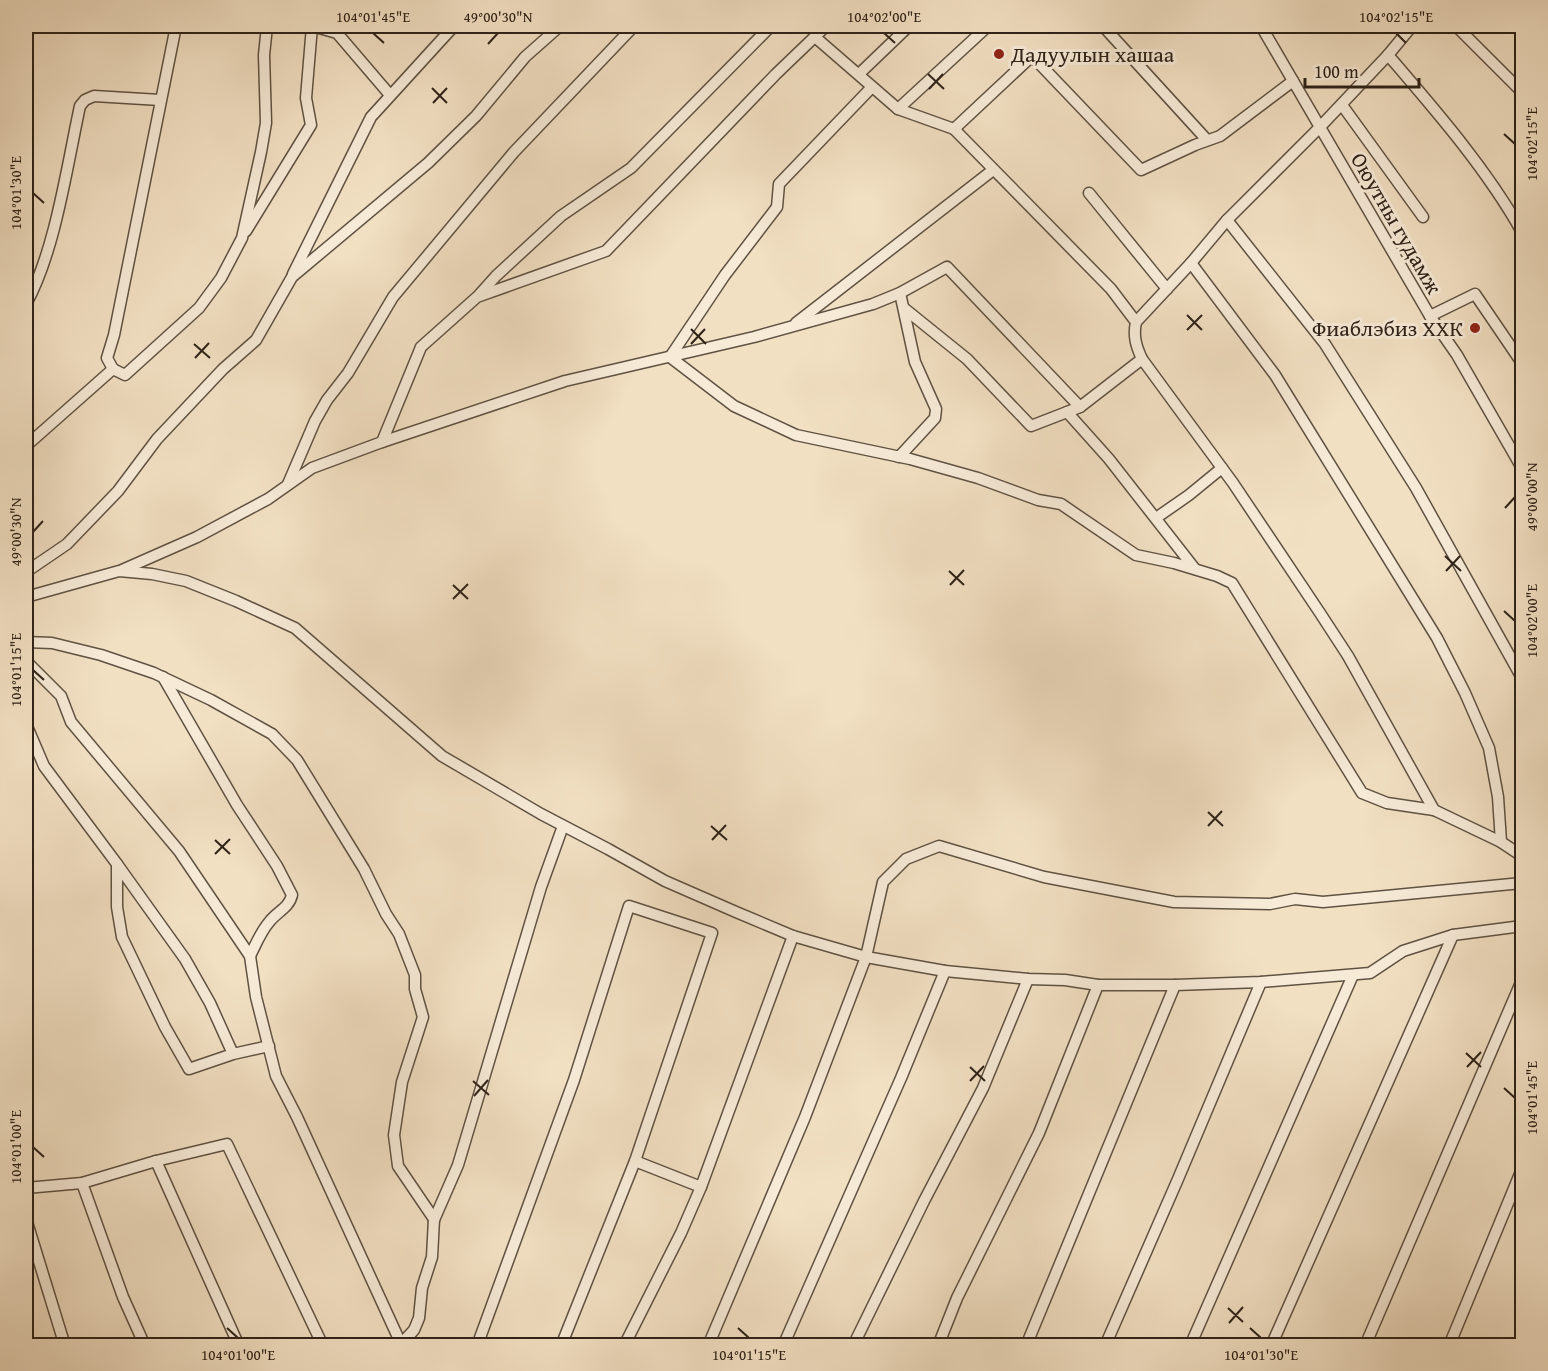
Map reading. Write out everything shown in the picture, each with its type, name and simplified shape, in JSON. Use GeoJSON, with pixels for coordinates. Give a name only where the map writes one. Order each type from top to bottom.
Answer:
{"type":"FeatureCollection","features":[{"type":"Feature","properties":{"kind":"street"},"geometry":{"type":"LineString","coordinates":[[176,26],[114,335],[106,358],[113,369],[124,375],[199,308],[221,278],[242,238],[311,125],[306,98],[312,26],[337,33],[390,95]]}},
{"type":"Feature","properties":{"kind":"street"},"geometry":{"type":"LineString","coordinates":[[242,238],[266,123],[264,56],[267,26]]}},
{"type":"Feature","properties":{"kind":"street"},"geometry":{"type":"LineString","coordinates":[[26,572],[67,544],[118,491],[157,439],[223,369],[256,340],[292,277],[371,117],[454,26]]}},
{"type":"Feature","properties":{"kind":"street"},"geometry":{"type":"LineString","coordinates":[[292,277],[428,164],[476,116],[525,57],[560,26]]}},
{"type":"Feature","properties":{"kind":"street"},"geometry":{"type":"LineString","coordinates":[[288,485],[315,421],[327,400],[348,373],[393,297],[514,152],[634,26]]}},
{"type":"Feature","properties":{"kind":"street"},"geometry":{"type":"LineString","coordinates":[[382,442],[421,347],[561,216],[631,168],[771,26]]}},
{"type":"Feature","properties":{"kind":"street"},"geometry":{"type":"LineString","coordinates":[[477,297],[606,251],[826,26]]}},
{"type":"Feature","properties":{"kind":"street"},"geometry":{"type":"LineString","coordinates":[[859,74],[909,26]]}},
{"type":"Feature","properties":{"kind":"street"},"geometry":{"type":"LineString","coordinates":[[898,109],[988,26]]}},
{"type":"Feature","properties":{"kind":"street"},"geometry":{"type":"LineString","coordinates":[[1103,26],[1207,140]]}},
{"type":"Feature","properties":{"kind":"street","name":"Оюутны гудамж"},"geometry":{"type":"LineString","coordinates":[[1261,26],[1430,316],[1457,355],[1522,468]]}},
{"type":"Feature","properties":{"kind":"street"},"geometry":{"type":"LineString","coordinates":[[1412,26],[1341,105],[1227,220],[1167,290],[1136,322],[1134,332],[1142,359],[1222,468],[1348,656],[1434,810]]}},
{"type":"Feature","properties":{"kind":"street"},"geometry":{"type":"LineString","coordinates":[[1456,26],[1522,92]]}},
{"type":"Feature","properties":{"kind":"street"},"geometry":{"type":"LineString","coordinates":[[815,37],[898,109],[954,129],[1111,289],[1136,322]]}},
{"type":"Feature","properties":{"kind":"street"},"geometry":{"type":"LineString","coordinates":[[1388,55],[1454,134],[1514,217],[1522,232]]}},
{"type":"Feature","properties":{"kind":"street"},"geometry":{"type":"LineString","coordinates":[[954,129],[1032,56],[1141,170],[1220,136],[1293,81]]}},
{"type":"Feature","properties":{"kind":"street"},"geometry":{"type":"LineString","coordinates":[[670,357],[725,274],[777,207],[779,184],[872,87]]}},
{"type":"Feature","properties":{"kind":"street"},"geometry":{"type":"LineString","coordinates":[[26,304],[34,290],[50,238],[80,106],[85,100],[94,96],[160,100]]}},
{"type":"Feature","properties":{"kind":"street"},"geometry":{"type":"LineString","coordinates":[[1341,105],[1423,217]]}},
{"type":"Feature","properties":{"kind":"street"},"geometry":{"type":"LineString","coordinates":[[793,326],[993,170]]}},
{"type":"Feature","properties":{"kind":"street"},"geometry":{"type":"LineString","coordinates":[[1089,193],[1167,290]]}},
{"type":"Feature","properties":{"kind":"street"},"geometry":{"type":"LineString","coordinates":[[1227,220],[1324,344],[1416,488],[1522,678]]}},
{"type":"Feature","properties":{"kind":"street"},"geometry":{"type":"LineString","coordinates":[[1191,263],[1275,375],[1437,638],[1465,693],[1489,748],[1498,796],[1501,842]]}},
{"type":"Feature","properties":{"kind":"street"},"geometry":{"type":"LineString","coordinates":[[26,597],[119,571],[197,537],[268,499],[312,468],[382,442],[564,381],[670,357],[873,304],[900,293],[947,267],[1080,406]]}},
{"type":"Feature","properties":{"kind":"street"},"geometry":{"type":"LineString","coordinates":[[899,457],[935,417],[936,409],[915,362],[900,293]]}},
{"type":"Feature","properties":{"kind":"street"},"geometry":{"type":"LineString","coordinates":[[1430,316],[1475,294],[1522,363]]}},
{"type":"Feature","properties":{"kind":"street"},"geometry":{"type":"LineString","coordinates":[[904,309],[967,359],[1031,426],[1080,406],[1142,359]]}},
{"type":"Feature","properties":{"kind":"street"},"geometry":{"type":"LineString","coordinates":[[670,357],[735,406],[796,435],[899,457],[978,478],[1038,500],[1061,504],[1136,555],[1196,569],[1232,583],[1362,793],[1387,802],[1434,810],[1501,842],[1522,856]]}},
{"type":"Feature","properties":{"kind":"street"},"geometry":{"type":"LineString","coordinates":[[26,446],[113,369]]}},
{"type":"Feature","properties":{"kind":"street"},"geometry":{"type":"LineString","coordinates":[[1067,412],[1196,569]]}},
{"type":"Feature","properties":{"kind":"street"},"geometry":{"type":"LineString","coordinates":[[1156,518],[1222,468]]}},
{"type":"Feature","properties":{"kind":"street"},"geometry":{"type":"LineString","coordinates":[[119,571],[152,574],[186,581],[295,628],[442,756],[563,826],[665,880],[793,936],[866,957],[945,970],[1098,985],[1261,982],[1370,973],[1403,951],[1453,935],[1522,926]]}},
{"type":"Feature","properties":{"kind":"street"},"geometry":{"type":"LineString","coordinates":[[26,642],[52,643],[101,655],[164,677],[272,734],[297,760],[364,869],[386,914],[399,934],[415,975],[423,1017],[402,1082],[394,1135],[398,1166],[434,1220]]}},
{"type":"Feature","properties":{"kind":"street"},"geometry":{"type":"LineString","coordinates":[[26,662],[61,696],[72,722],[179,850],[250,956],[256,998],[276,1076],[402,1345],[414,1330],[419,1318],[422,1288],[432,1257],[434,1220],[459,1165],[541,886],[563,826]]}},
{"type":"Feature","properties":{"kind":"street"},"geometry":{"type":"LineString","coordinates":[[164,677],[237,805],[277,866],[292,895],[291,903],[270,919],[250,956]]}},
{"type":"Feature","properties":{"kind":"street"},"geometry":{"type":"LineString","coordinates":[[26,724],[44,766],[185,959],[210,1003],[233,1054]]}},
{"type":"Feature","properties":{"kind":"street"},"geometry":{"type":"LineString","coordinates":[[708,1346],[805,1117],[866,957],[883,882],[906,859],[939,846],[1044,877],[1174,902],[1270,904],[1295,899],[1323,902],[1522,883]]}},
{"type":"Feature","properties":{"kind":"street"},"geometry":{"type":"LineString","coordinates":[[117,864],[117,907],[122,937],[165,1027],[189,1069],[233,1054],[269,1046]]}},
{"type":"Feature","properties":{"kind":"street"},"geometry":{"type":"LineString","coordinates":[[477,1346],[574,1080],[629,906],[712,933],[635,1161],[561,1346]]}},
{"type":"Feature","properties":{"kind":"street"},"geometry":{"type":"LineString","coordinates":[[1271,1346],[1453,935]]}},
{"type":"Feature","properties":{"kind":"street"},"geometry":{"type":"LineString","coordinates":[[624,1346],[681,1233],[700,1187],[793,936]]}},
{"type":"Feature","properties":{"kind":"street"},"geometry":{"type":"LineString","coordinates":[[783,1346],[896,1089],[945,970]]}},
{"type":"Feature","properties":{"kind":"street"},"geometry":{"type":"LineString","coordinates":[[1191,1346],[1353,975]]}},
{"type":"Feature","properties":{"kind":"street"},"geometry":{"type":"LineString","coordinates":[[853,1346],[924,1201],[983,1088],[1028,979]]}},
{"type":"Feature","properties":{"kind":"street"},"geometry":{"type":"LineString","coordinates":[[1365,1346],[1522,980]]}},
{"type":"Feature","properties":{"kind":"street"},"geometry":{"type":"LineString","coordinates":[[1105,1346],[1261,982]]}},
{"type":"Feature","properties":{"kind":"street"},"geometry":{"type":"LineString","coordinates":[[938,1346],[957,1298],[1039,1133],[1098,985]]}},
{"type":"Feature","properties":{"kind":"street"},"geometry":{"type":"LineString","coordinates":[[1026,1346],[1175,985]]}},
{"type":"Feature","properties":{"kind":"street"},"geometry":{"type":"LineString","coordinates":[[26,1188],[82,1184],[156,1161],[227,1144],[323,1346]]}},
{"type":"Feature","properties":{"kind":"street"},"geometry":{"type":"LineString","coordinates":[[156,1161],[239,1346]]}},
{"type":"Feature","properties":{"kind":"street"},"geometry":{"type":"LineString","coordinates":[[635,1161],[700,1187]]}},
{"type":"Feature","properties":{"kind":"street"},"geometry":{"type":"LineString","coordinates":[[1449,1346],[1522,1169]]}},
{"type":"Feature","properties":{"kind":"street"},"geometry":{"type":"LineString","coordinates":[[82,1184],[123,1297],[145,1346]]}},
{"type":"Feature","properties":{"kind":"street"},"geometry":{"type":"LineString","coordinates":[[26,1220],[65,1346]]}},
{"type":"Feature","properties":{"kind":"place","name":"Дадуулын хашаа"},"geometry":{"type":"Point","coordinates":[999,54]}},
{"type":"Feature","properties":{"kind":"place","name":"Фиаблэбиз ХХК"},"geometry":{"type":"Point","coordinates":[1475,328]}}]}
